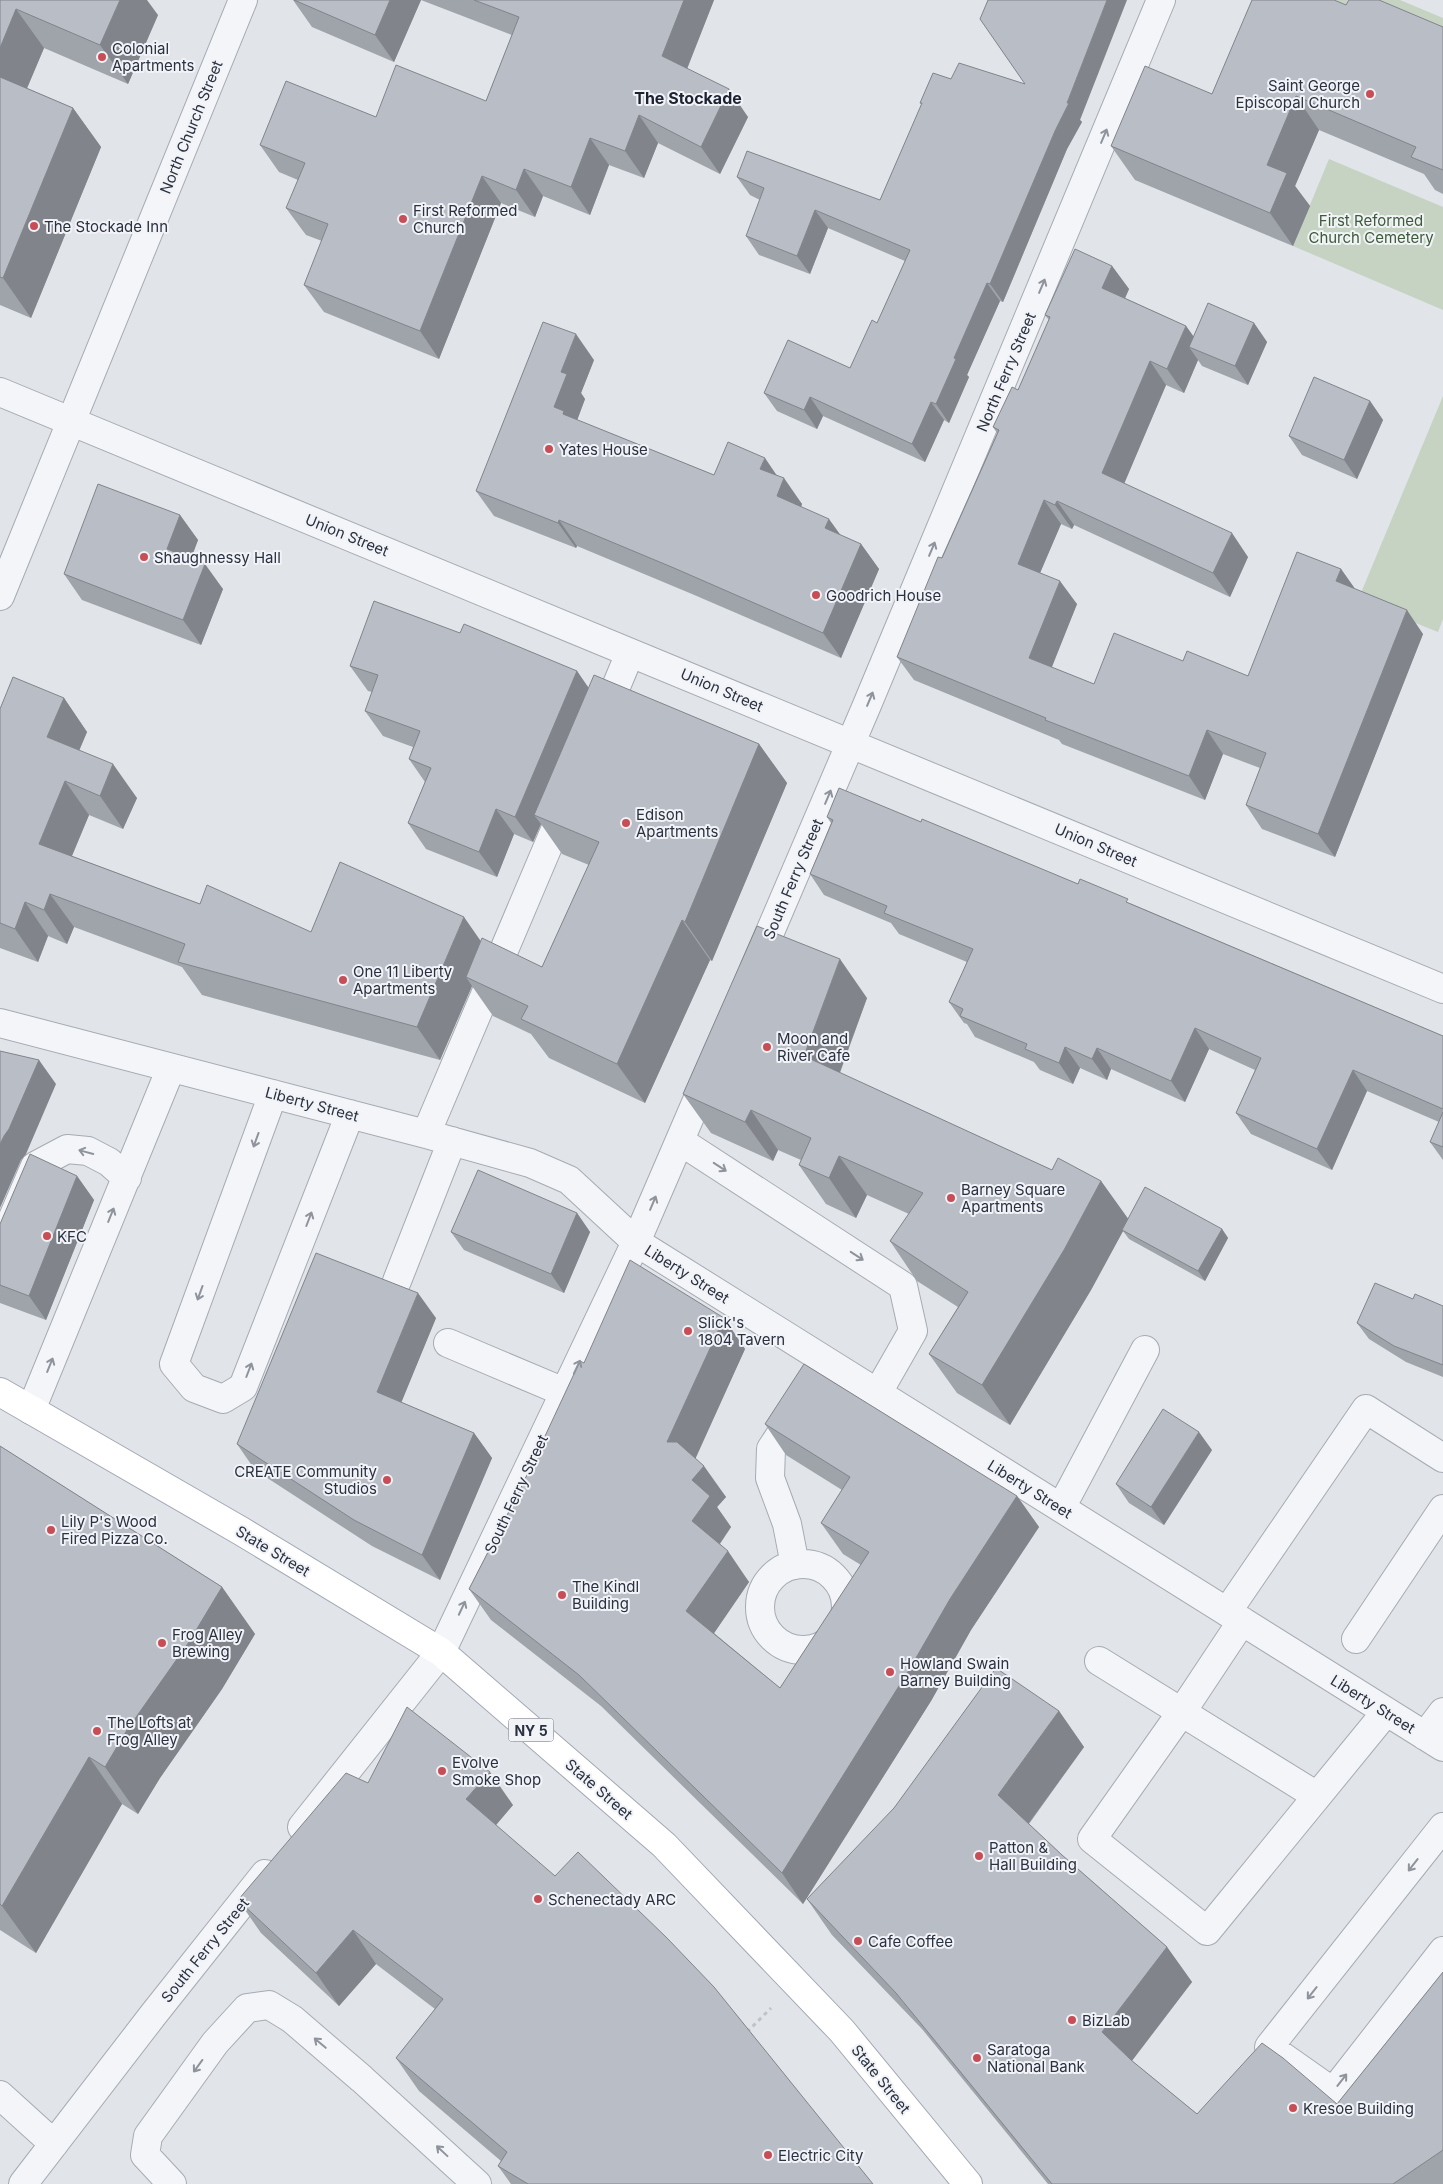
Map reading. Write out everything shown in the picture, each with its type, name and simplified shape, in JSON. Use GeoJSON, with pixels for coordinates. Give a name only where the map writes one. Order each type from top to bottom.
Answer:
{"type":"FeatureCollection","features":[{"type":"Feature","properties":{"kind":"main road","name":"State Street"},"geometry":{"type":"LineString","coordinates":[[0,1392],[241,1532],[441,1652],[664,1845],[842,2030],[968,2184]]}},
{"type":"Feature","properties":{"kind":"street","name":"North Church Street"},"geometry":{"type":"LineString","coordinates":[[0,596],[242,0]]}},
{"type":"Feature","properties":{"kind":"street","name":"North Ferry Street"},"geometry":{"type":"LineString","coordinates":[[851,744],[1161,0]]}},
{"type":"Feature","properties":{"kind":"street","name":"Union Street"},"geometry":{"type":"LineString","coordinates":[[0,392],[1443,989]]}},
{"type":"Feature","properties":{"kind":"street"},"geometry":{"type":"LineString","coordinates":[[592,744],[630,653]]}},
{"type":"Feature","properties":{"kind":"street","name":"South Ferry Street"},"geometry":{"type":"LineString","coordinates":[[745,989],[851,744]]}},
{"type":"Feature","properties":{"kind":"street"},"geometry":{"type":"LineString","coordinates":[[426,1134],[576,780]]}},
{"type":"Feature","properties":{"kind":"street","name":"Liberty Street"},"geometry":{"type":"LineString","coordinates":[[0,1023],[452,1141],[530,1163],[569,1180],[636,1242],[1434,1742]]}},
{"type":"Feature","properties":{"kind":"street","name":"South Ferry Street"},"geometry":{"type":"LineString","coordinates":[[28,2182],[54,2144],[153,2014],[441,1652],[636,1242],[718,1051]]}},
{"type":"Feature","properties":{"kind":"street"},"geometry":{"type":"LineString","coordinates":[[31,1410],[171,1068]]}},
{"type":"Feature","properties":{"kind":"street"},"geometry":{"type":"LineString","coordinates":[[273,1094],[174,1364],[194,1388],[224,1399],[243,1388],[350,1114]]}},
{"type":"Feature","properties":{"kind":"street"},"geometry":{"type":"LineString","coordinates":[[397,1281],[452,1141]]}},
{"type":"Feature","properties":{"kind":"street"},"geometry":{"type":"LineString","coordinates":[[680,1141],[903,1286],[913,1331],[878,1394]]}},
{"type":"Feature","properties":{"kind":"street"},"geometry":{"type":"LineString","coordinates":[[0,1248],[35,1166],[67,1149],[88,1151],[109,1162],[126,1178]]}},
{"type":"Feature","properties":{"kind":"street"},"geometry":{"type":"LineString","coordinates":[[448,1343],[564,1392]]}},
{"type":"Feature","properties":{"kind":"street"},"geometry":{"type":"LineString","coordinates":[[1061,1508],[1145,1350]]}},
{"type":"Feature","properties":{"kind":"street"},"geometry":{"type":"LineString","coordinates":[[795,1564],[787,1524],[770,1478],[771,1449],[828,1362]]}},
{"type":"Feature","properties":{"kind":"street"},"geometry":{"type":"LineString","coordinates":[[1386,1712],[1207,1931],[1092,1839],[1181,1713],[1234,1617],[1366,1409],[1443,1458]]}},
{"type":"Feature","properties":{"kind":"street"},"geometry":{"type":"LineString","coordinates":[[1356,1640],[1443,1509]]}},
{"type":"Feature","properties":{"kind":"street"},"geometry":{"type":"LineString","coordinates":[[1099,1661],[1318,1796]]}},
{"type":"Feature","properties":{"kind":"street"},"geometry":{"type":"LineString","coordinates":[[1434,1742],[1443,1712]]}},
{"type":"Feature","properties":{"kind":"street"},"geometry":{"type":"LineString","coordinates":[[1443,1827],[1269,2047],[1332,2092],[1443,1951]]}},
{"type":"Feature","properties":{"kind":"street"},"geometry":{"type":"LineString","coordinates":[[172,2184],[145,2155],[148,2136],[215,2043],[247,2008],[269,2005],[292,2019],[362,2079],[477,2184]]}},
{"type":"Feature","properties":{"kind":"street"},"geometry":{"type":"LineString","coordinates":[[0,2095],[54,2144]]}},
{"type":"Feature","properties":{"kind":"path"},"geometry":{"type":"LineString","coordinates":[[740,2038],[796,1982]]}},
{"type":"Feature","properties":{"kind":"green space"},"geometry":{"type":"Polygon","coordinates":[[[1325,0],[1400,0],[1443,18],[1443,51],[1325,0]]]}},
{"type":"Feature","properties":{"kind":"green space","name":"First Reformed Church Cemetery"},"geometry":{"type":"Polygon","coordinates":[[[1329,159],[1443,207],[1443,310],[1293,246],[1329,159]]]}},
{"type":"Feature","properties":{"kind":"green space"},"geometry":{"type":"Polygon","coordinates":[[[1443,396],[1443,619],[1438,632],[1358,600],[1443,396]]]}},
{"type":"Feature","properties":{"kind":"building"},"geometry":{"type":"Polygon","coordinates":[[[0,0],[120,0],[100,45],[16,9],[0,48],[0,0]]]}},
{"type":"Feature","properties":{"kind":"building"},"geometry":{"type":"Polygon","coordinates":[[[294,0],[390,0],[375,35],[294,0]]]}},
{"type":"Feature","properties":{"kind":"building"},"geometry":{"type":"Polygon","coordinates":[[[474,0],[684,0],[662,56],[729,89],[701,147],[639,115],[625,151],[590,138],[571,187],[524,169],[516,190],[482,176],[420,331],[304,285],[328,224],[286,208],[305,163],[260,145],[286,81],[376,117],[396,65],[486,101],[519,17],[474,0]]]}},
{"type":"Feature","properties":{"kind":"building"},"geometry":{"type":"Polygon","coordinates":[[[988,0],[1107,0],[1067,103],[1069,103],[1055,131],[990,284],[987,283],[936,404],[931,402],[912,444],[810,397],[804,410],[764,393],[788,340],[850,368],[872,320],[877,323],[910,250],[815,210],[797,256],[746,236],[764,188],[737,177],[747,151],[880,200],[933,73],[951,79],[959,63],[1025,84],[980,19],[988,0]]]}},
{"type":"Feature","properties":{"kind":"building"},"geometry":{"type":"Polygon","coordinates":[[[1252,0],[1334,0],[1346,5],[1349,0],[1379,0],[1443,27],[1443,170],[1411,157],[1416,147],[1296,96],[1267,165],[1287,173],[1270,213],[1111,146],[1145,66],[1212,94],[1252,0]]]}},
{"type":"Feature","properties":{"kind":"building"},"geometry":{"type":"Polygon","coordinates":[[[0,77],[73,108],[3,278],[0,277],[0,77]]]}},
{"type":"Feature","properties":{"kind":"building"},"geometry":{"type":"Polygon","coordinates":[[[1075,249],[1112,266],[1102,288],[1186,326],[1167,369],[1150,361],[1102,473],[1232,533],[1213,573],[1057,501],[1055,505],[1044,500],[1018,564],[1060,581],[1029,658],[1094,684],[1114,633],[1183,661],[1187,651],[1248,676],[1297,552],[1341,569],[1336,581],[1407,610],[1318,834],[1246,805],[1266,753],[1207,730],[1189,776],[1045,720],[1046,718],[897,657],[938,557],[942,558],[999,430],[993,427],[1012,387],[1018,390],[1050,317],[1045,315],[1075,249]]]}},
{"type":"Feature","properties":{"kind":"building"},"geometry":{"type":"Polygon","coordinates":[[[1208,303],[1254,323],[1235,366],[1189,347],[1208,303]]]}},
{"type":"Feature","properties":{"kind":"building"},"geometry":{"type":"Polygon","coordinates":[[[543,322],[576,334],[561,372],[567,374],[554,407],[564,411],[563,414],[714,475],[728,442],[765,458],[760,469],[784,478],[777,496],[829,519],[825,528],[861,544],[823,633],[559,520],[558,523],[476,491],[543,322]]]}},
{"type":"Feature","properties":{"kind":"building"},"geometry":{"type":"Polygon","coordinates":[[[1314,377],[1370,401],[1344,460],[1289,436],[1314,377]]]}},
{"type":"Feature","properties":{"kind":"building"},"geometry":{"type":"Polygon","coordinates":[[[98,484],[180,515],[167,549],[205,564],[183,620],[64,574],[98,484]]]}},
{"type":"Feature","properties":{"kind":"building"},"geometry":{"type":"Polygon","coordinates":[[[374,601],[460,633],[464,624],[577,671],[515,817],[496,809],[479,852],[408,823],[431,768],[409,759],[420,731],[365,711],[378,675],[350,666],[374,601]]]}},
{"type":"Feature","properties":{"kind":"building"},"geometry":{"type":"Polygon","coordinates":[[[594,675],[759,744],[685,922],[682,920],[617,1064],[521,1019],[528,1006],[466,977],[482,938],[542,967],[599,842],[534,815],[594,675]]]}},
{"type":"Feature","properties":{"kind":"building"},"geometry":{"type":"Polygon","coordinates":[[[13,677],[64,698],[47,737],[113,764],[100,796],[65,781],[39,844],[200,904],[207,885],[311,932],[340,862],[464,917],[417,1027],[178,962],[185,944],[50,894],[44,910],[25,902],[15,929],[0,923],[0,709],[13,677]]]}},
{"type":"Feature","properties":{"kind":"building"},"geometry":{"type":"Polygon","coordinates":[[[839,788],[921,822],[922,819],[1078,884],[1080,879],[1128,899],[1126,902],[1443,1036],[1443,1109],[1353,1070],[1317,1149],[1236,1113],[1261,1058],[1195,1028],[1171,1081],[1097,1048],[1092,1059],[1065,1047],[1059,1063],[1025,1049],[1027,1044],[960,1016],[963,1009],[949,1002],[973,949],[884,913],[887,906],[810,874],[833,820],[827,817],[839,788]]]}},
{"type":"Feature","properties":{"kind":"building"},"geometry":{"type":"Polygon","coordinates":[[[757,926],[840,959],[804,1056],[1052,1170],[1058,1158],[1101,1181],[1064,1250],[982,1385],[929,1354],[968,1292],[890,1241],[923,1193],[839,1156],[829,1178],[799,1165],[811,1138],[751,1110],[745,1122],[683,1094],[757,926]]]}},
{"type":"Feature","properties":{"kind":"building"},"geometry":{"type":"Polygon","coordinates":[[[0,1051],[39,1060],[9,1129],[0,1144],[0,1051]]]}},
{"type":"Feature","properties":{"kind":"building"},"geometry":{"type":"Polygon","coordinates":[[[1443,1112],[1443,1147],[1430,1142],[1443,1112]]]}},
{"type":"Feature","properties":{"kind":"building"},"geometry":{"type":"Polygon","coordinates":[[[30,1154],[77,1176],[29,1296],[0,1285],[0,1224],[30,1154]]]}},
{"type":"Feature","properties":{"kind":"building"},"geometry":{"type":"Polygon","coordinates":[[[478,1170],[577,1213],[551,1274],[451,1232],[478,1170]]]}},
{"type":"Feature","properties":{"kind":"building"},"geometry":{"type":"Polygon","coordinates":[[[1145,1187],[1222,1229],[1198,1271],[1122,1230],[1145,1187]]]}},
{"type":"Feature","properties":{"kind":"building"},"geometry":{"type":"Polygon","coordinates":[[[316,1253],[418,1293],[377,1392],[474,1433],[422,1555],[354,1520],[237,1444],[316,1253]]]}},
{"type":"Feature","properties":{"kind":"building"},"geometry":{"type":"Polygon","coordinates":[[[630,1260],[724,1318],[667,1442],[677,1442],[704,1466],[692,1480],[710,1496],[692,1521],[728,1551],[686,1611],[780,1688],[869,1552],[821,1523],[850,1477],[765,1424],[804,1364],[1017,1496],[950,1599],[909,1670],[782,1873],[579,1675],[469,1589],[518,1494],[580,1361],[584,1363],[630,1260]]]}},
{"type":"Feature","properties":{"kind":"building"},"geometry":{"type":"Polygon","coordinates":[[[1375,1283],[1413,1299],[1415,1294],[1443,1306],[1443,1365],[1394,1346],[1357,1323],[1375,1283]]]}},
{"type":"Feature","properties":{"kind":"building"},"geometry":{"type":"Polygon","coordinates":[[[1163,1409],[1199,1432],[1151,1507],[1116,1484],[1163,1409]]]}},
{"type":"Feature","properties":{"kind":"building","name":"The Lofts at Frog Alley"},"geometry":{"type":"Polygon","coordinates":[[[0,1446],[222,1587],[189,1642],[127,1730],[105,1767],[89,1757],[2,1906],[0,1904],[0,1446]]]}},
{"type":"Feature","properties":{"kind":"building"},"geometry":{"type":"Polygon","coordinates":[[[996,1668],[1059,1711],[998,1795],[1062,1855],[1167,1947],[1102,2032],[1131,2060],[1197,2114],[1262,2043],[1283,2058],[1337,2104],[1443,1972],[1443,2150],[1393,2184],[1052,2184],[896,1993],[807,1899],[894,1808],[996,1668]]]}},
{"type":"Feature","properties":{"kind":"building"},"geometry":{"type":"Polygon","coordinates":[[[407,1707],[490,1772],[466,1799],[555,1876],[578,1852],[667,1938],[714,1987],[873,2184],[528,2184],[498,2166],[507,2152],[396,2058],[443,1999],[353,1930],[316,1973],[238,1900],[346,1773],[368,1783],[407,1707]]]}},
{"type":"Feature","properties":{"kind":"place","name":"Colonial Apartments"},"geometry":{"type":"Point","coordinates":[102,57]}},
{"type":"Feature","properties":{"kind":"place","name":"Saint George Episcopal Church"},"geometry":{"type":"Point","coordinates":[1370,94]}},
{"type":"Feature","properties":{"kind":"place","name":"First Reformed Church"},"geometry":{"type":"Point","coordinates":[403,219]}},
{"type":"Feature","properties":{"kind":"place","name":"The Stockade Inn"},"geometry":{"type":"Point","coordinates":[34,226]}},
{"type":"Feature","properties":{"kind":"place","name":"Yates House"},"geometry":{"type":"Point","coordinates":[549,449]}},
{"type":"Feature","properties":{"kind":"place","name":"Shaughnessy Hall"},"geometry":{"type":"Point","coordinates":[144,557]}},
{"type":"Feature","properties":{"kind":"place","name":"Goodrich House"},"geometry":{"type":"Point","coordinates":[816,595]}},
{"type":"Feature","properties":{"kind":"place","name":"Edison Apartments"},"geometry":{"type":"Point","coordinates":[626,823]}},
{"type":"Feature","properties":{"kind":"place","name":"One 11 Liberty Apartments"},"geometry":{"type":"Point","coordinates":[343,980]}},
{"type":"Feature","properties":{"kind":"place","name":"Moon and River Cafe"},"geometry":{"type":"Point","coordinates":[767,1047]}},
{"type":"Feature","properties":{"kind":"place","name":"Barney Square Apartments"},"geometry":{"type":"Point","coordinates":[951,1198]}},
{"type":"Feature","properties":{"kind":"place","name":"KFC"},"geometry":{"type":"Point","coordinates":[47,1236]}},
{"type":"Feature","properties":{"kind":"place","name":"Slick's 1804 Tavern"},"geometry":{"type":"Point","coordinates":[688,1331]}},
{"type":"Feature","properties":{"kind":"place","name":"CREATE Community Studios"},"geometry":{"type":"Point","coordinates":[387,1480]}},
{"type":"Feature","properties":{"kind":"place","name":"Lily P's Wood Fired Pizza Co."},"geometry":{"type":"Point","coordinates":[51,1530]}},
{"type":"Feature","properties":{"kind":"place","name":"The Kindl Building"},"geometry":{"type":"Point","coordinates":[562,1595]}},
{"type":"Feature","properties":{"kind":"place","name":"Frog Alley Brewing"},"geometry":{"type":"Point","coordinates":[162,1643]}},
{"type":"Feature","properties":{"kind":"place","name":"Howland Swain Barney Building"},"geometry":{"type":"Point","coordinates":[890,1672]}},
{"type":"Feature","properties":{"kind":"place","name":"The Lofts at Frog Alley"},"geometry":{"type":"Point","coordinates":[97,1731]}},
{"type":"Feature","properties":{"kind":"place","name":"Evolve Smoke Shop"},"geometry":{"type":"Point","coordinates":[442,1771]}},
{"type":"Feature","properties":{"kind":"place","name":"Patton & Hall Building"},"geometry":{"type":"Point","coordinates":[979,1856]}},
{"type":"Feature","properties":{"kind":"place","name":"Schenectady ARC"},"geometry":{"type":"Point","coordinates":[538,1899]}},
{"type":"Feature","properties":{"kind":"place","name":"Cafe Coffee"},"geometry":{"type":"Point","coordinates":[858,1941]}},
{"type":"Feature","properties":{"kind":"place","name":"BizLab"},"geometry":{"type":"Point","coordinates":[1072,2020]}},
{"type":"Feature","properties":{"kind":"place","name":"Saratoga National Bank"},"geometry":{"type":"Point","coordinates":[977,2058]}},
{"type":"Feature","properties":{"kind":"place","name":"Kresoe Building"},"geometry":{"type":"Point","coordinates":[1293,2108]}},
{"type":"Feature","properties":{"kind":"place","name":"Electric City"},"geometry":{"type":"Point","coordinates":[768,2155]}},
{"type":"Feature","properties":{"kind":"district","name":"The Stockade"},"geometry":{"type":"Point","coordinates":[688,98]}}]}
